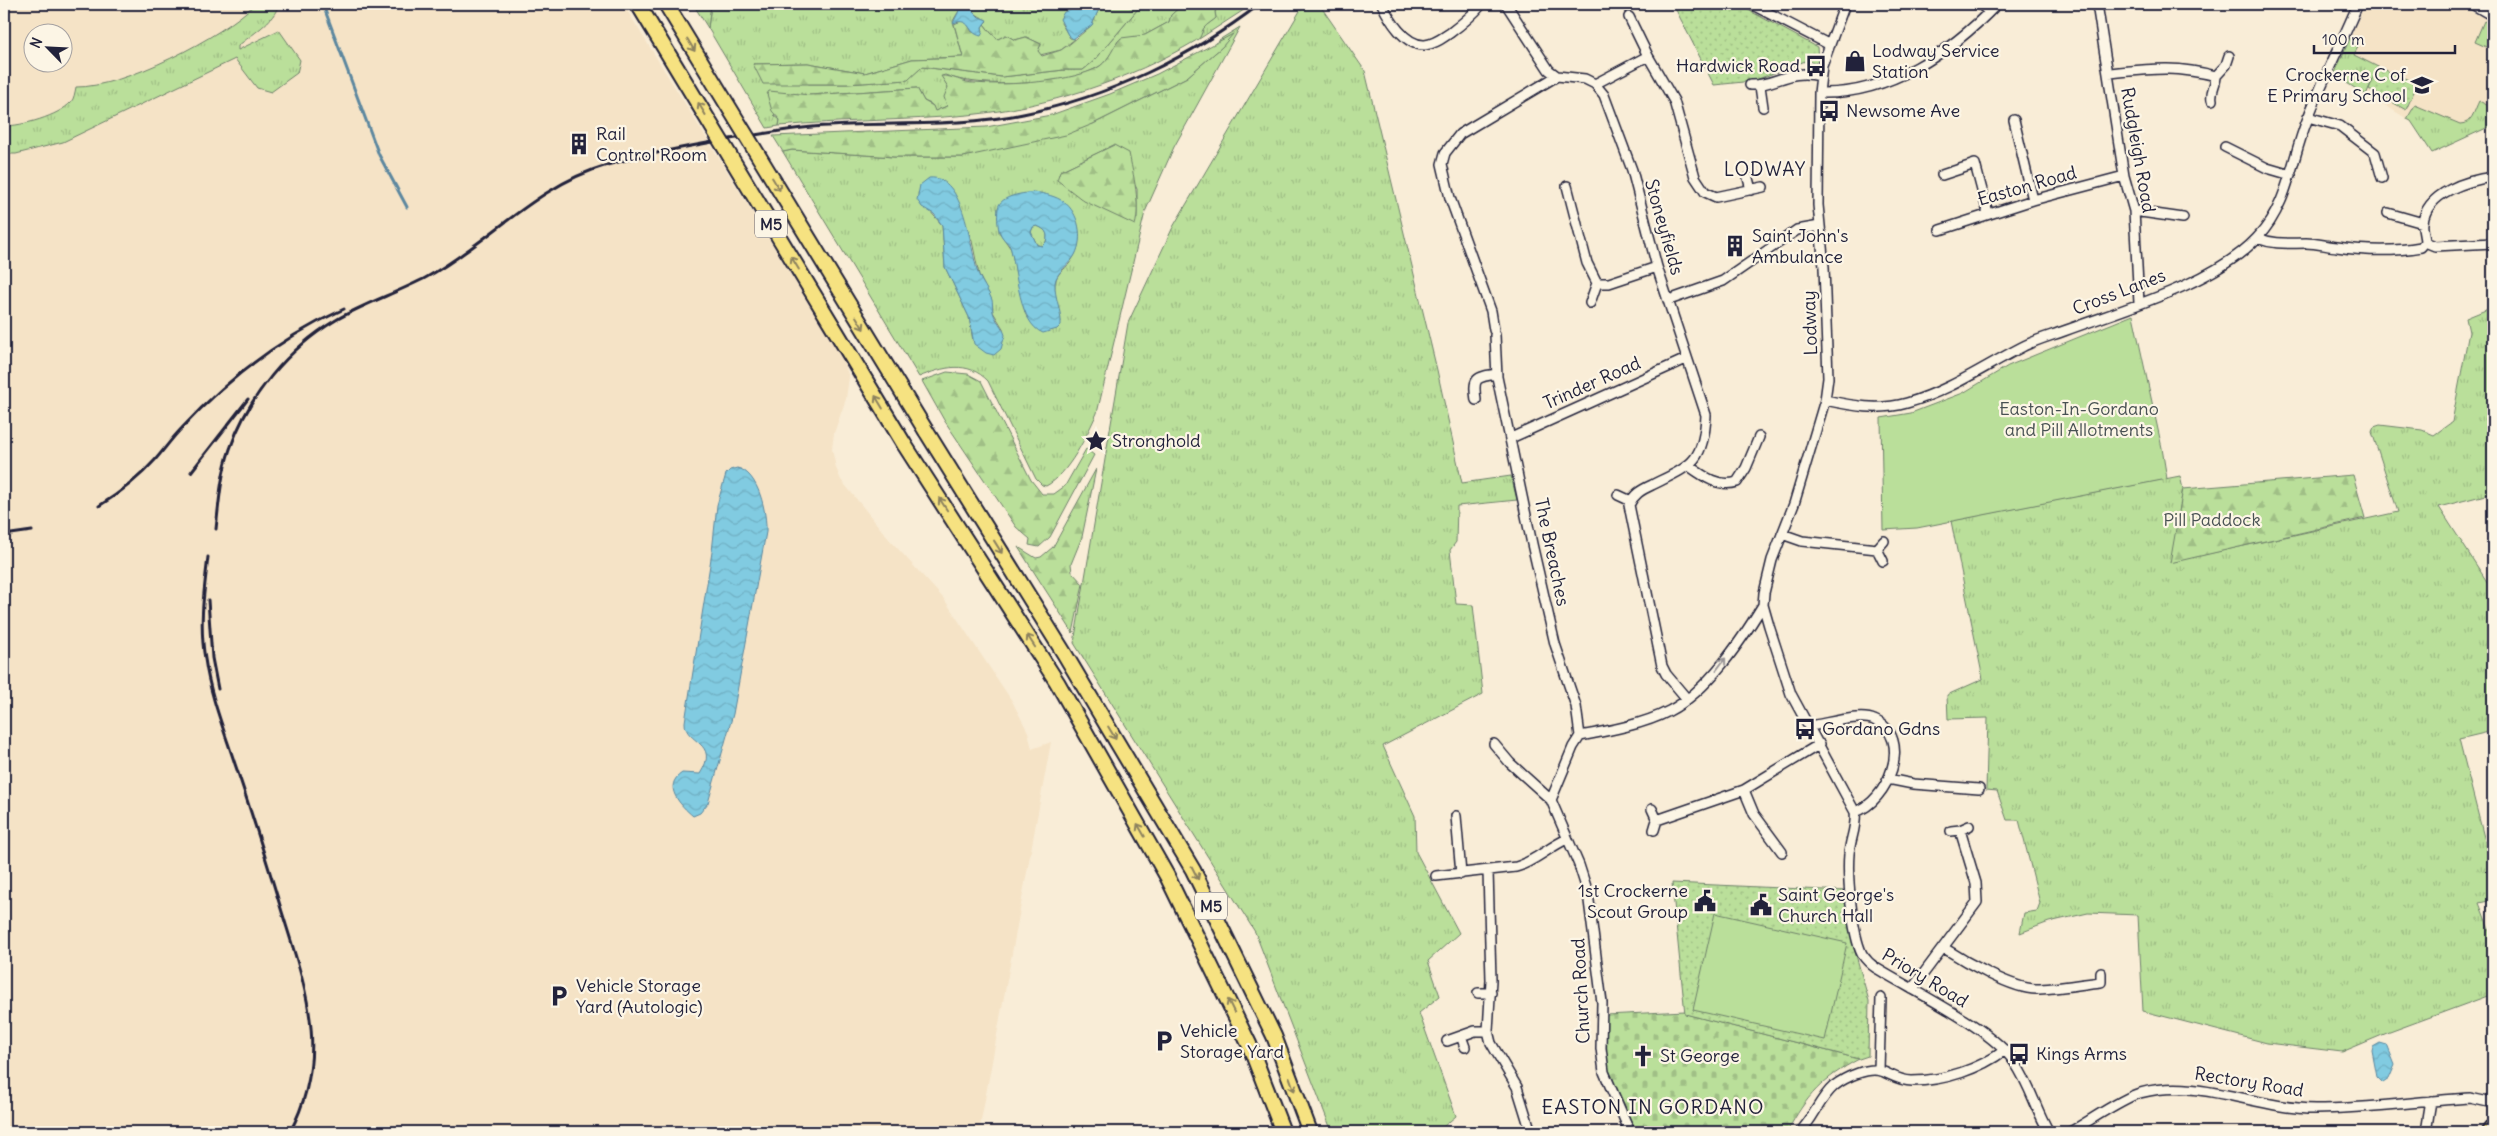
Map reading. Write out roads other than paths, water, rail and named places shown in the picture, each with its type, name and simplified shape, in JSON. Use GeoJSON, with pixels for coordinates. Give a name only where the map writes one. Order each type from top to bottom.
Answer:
{"type":"FeatureCollection","features":[{"type":"Feature","properties":{"kind":"highway","name":"M5"},"geometry":{"type":"LineString","coordinates":[[638,4],[904,444],[1057,682],[1079,720],[1167,876],[1249,1044],[1283,1132]]}},
{"type":"Feature","properties":{"kind":"highway","name":"M5"},"geometry":{"type":"LineString","coordinates":[[666,4],[926,431],[1064,653],[1193,870],[1274,1036],[1310,1132]]}},
{"type":"Feature","properties":{"kind":"main road"},"geometry":{"type":"LineString","coordinates":[[2487,1132],[2493,1124]]}},
{"type":"Feature","properties":{"kind":"street"},"geometry":{"type":"LineString","coordinates":[[1382,4],[1402,33],[1416,43],[1424,45],[1435,43],[1467,21],[1482,4]]}},
{"type":"Feature","properties":{"kind":"street"},"geometry":{"type":"LineString","coordinates":[[1506,4],[1549,70],[1557,76],[1581,78],[1595,84],[1648,56]]}},
{"type":"Feature","properties":{"kind":"street"},"geometry":{"type":"LineString","coordinates":[[1751,4],[1830,45]]}},
{"type":"Feature","properties":{"kind":"street","name":"Lodway"},"geometry":{"type":"LineString","coordinates":[[1763,605],[1767,578],[1794,504],[1824,400],[1828,378],[1824,267],[1818,180],[1819,93],[1820,76],[1845,4]]}},
{"type":"Feature","properties":{"kind":"street"},"geometry":{"type":"LineString","coordinates":[[1980,4],[1989,12]]}},
{"type":"Feature","properties":{"kind":"street"},"geometry":{"type":"LineString","coordinates":[[1819,93],[1856,91],[1901,75],[1943,53],[1997,4]]}},
{"type":"Feature","properties":{"kind":"street","name":"Rudgleigh Road"},"geometry":{"type":"LineString","coordinates":[[2097,4],[2124,176],[2134,211],[2139,303]]}},
{"type":"Feature","properties":{"kind":"street","name":"Cross Lanes"},"geometry":{"type":"LineString","coordinates":[[1824,400],[1874,408],[1907,403],[1942,391],[1974,375],[2023,346],[2139,303],[2200,278],[2229,262],[2257,238],[2274,215],[2287,190],[2299,142],[2308,117],[2358,4]]}},
{"type":"Feature","properties":{"kind":"street"},"geometry":{"type":"LineString","coordinates":[[2472,4],[2493,16]]}},
{"type":"Feature","properties":{"kind":"street"},"geometry":{"type":"LineString","coordinates":[[1629,17],[1674,102],[1696,176],[1704,192],[1716,197],[1763,187]]}},
{"type":"Feature","properties":{"kind":"street"},"geometry":{"type":"LineString","coordinates":[[2212,100],[2211,94],[2216,76],[2226,65],[2228,56]]}},
{"type":"Feature","properties":{"kind":"street"},"geometry":{"type":"LineString","coordinates":[[2108,73],[2165,67],[2192,70],[2216,76]]}},
{"type":"Feature","properties":{"kind":"street"},"geometry":{"type":"LineString","coordinates":[[1750,85],[1760,86],[1790,74],[1803,72],[1820,76]]}},
{"type":"Feature","properties":{"kind":"street","name":"The Breaches"},"geometry":{"type":"LineString","coordinates":[[1557,76],[1460,134],[1444,153],[1442,164],[1450,198],[1491,311],[1497,374],[1532,544],[1555,644],[1576,706],[1580,736]]}},
{"type":"Feature","properties":{"kind":"street","name":"Stoneyfields"},"geometry":{"type":"LineString","coordinates":[[1595,84],[1606,100],[1632,170],[1657,267],[1706,415],[1703,440],[1689,466]]}},
{"type":"Feature","properties":{"kind":"street"},"geometry":{"type":"LineString","coordinates":[[1760,86],[1763,106]]}},
{"type":"Feature","properties":{"kind":"street"},"geometry":{"type":"LineString","coordinates":[[2308,117],[2340,126],[2375,154],[2382,178]]}},
{"type":"Feature","properties":{"kind":"street"},"geometry":{"type":"LineString","coordinates":[[2014,120],[2033,200]]}},
{"type":"Feature","properties":{"kind":"street"},"geometry":{"type":"LineString","coordinates":[[2225,148],[2268,168],[2291,175]]}},
{"type":"Feature","properties":{"kind":"street"},"geometry":{"type":"LineString","coordinates":[[1942,175],[1975,164],[1988,213]]}},
{"type":"Feature","properties":{"kind":"street","name":"Easton Road"},"geometry":{"type":"LineString","coordinates":[[1940,230],[1988,213],[2124,176]]}},
{"type":"Feature","properties":{"kind":"street"},"geometry":{"type":"LineString","coordinates":[[2257,238],[2269,243],[2289,245],[2307,243],[2360,250],[2384,251],[2421,247],[2425,242],[2423,223],[2428,208],[2441,195],[2464,184],[2493,176]]}},
{"type":"Feature","properties":{"kind":"street"},"geometry":{"type":"LineString","coordinates":[[1748,178],[1751,190]]}},
{"type":"Feature","properties":{"kind":"street"},"geometry":{"type":"LineString","coordinates":[[1567,186],[1588,262],[1597,283],[1590,303]]}},
{"type":"Feature","properties":{"kind":"street"},"geometry":{"type":"LineString","coordinates":[[2134,211],[2183,218]]}},
{"type":"Feature","properties":{"kind":"street"},"geometry":{"type":"LineString","coordinates":[[2388,213],[2423,223]]}},
{"type":"Feature","properties":{"kind":"street"},"geometry":{"type":"LineString","coordinates":[[1669,300],[1723,281],[1797,230],[1820,226]]}},
{"type":"Feature","properties":{"kind":"street"},"geometry":{"type":"LineString","coordinates":[[2425,242],[2435,246],[2493,243]]}},
{"type":"Feature","properties":{"kind":"street"},"geometry":{"type":"LineString","coordinates":[[1597,283],[1610,282],[1657,267]]}},
{"type":"Feature","properties":{"kind":"street","name":"Trinder Road"},"geometry":{"type":"LineString","coordinates":[[1511,438],[1686,359]]}},
{"type":"Feature","properties":{"kind":"street"},"geometry":{"type":"LineString","coordinates":[[1476,400],[1474,384],[1476,380],[1481,376],[1497,374]]}},
{"type":"Feature","properties":{"kind":"street"},"geometry":{"type":"LineString","coordinates":[[1687,698],[1666,674],[1662,666],[1629,514],[1631,501],[1638,492],[1689,466],[1714,481],[1723,484],[1737,482],[1746,468],[1759,437]]}},
{"type":"Feature","properties":{"kind":"street"},"geometry":{"type":"LineString","coordinates":[[1618,495],[1631,501]]}},
{"type":"Feature","properties":{"kind":"street"},"geometry":{"type":"LineString","coordinates":[[1782,534],[1802,541],[1877,549]]}},
{"type":"Feature","properties":{"kind":"street"},"geometry":{"type":"LineString","coordinates":[[1877,549],[1884,541]]}},
{"type":"Feature","properties":{"kind":"street"},"geometry":{"type":"LineString","coordinates":[[1877,549],[1883,561]]}},
{"type":"Feature","properties":{"kind":"street"},"geometry":{"type":"LineString","coordinates":[[1494,744],[1510,763],[1551,800],[1573,747],[1580,736],[1626,726],[1669,711],[1710,678],[1738,642],[1763,605]]}},
{"type":"Feature","properties":{"kind":"street"},"geometry":{"type":"LineString","coordinates":[[1763,605],[1783,675],[1791,694],[1809,726],[1820,744],[1855,812],[1872,804],[1888,779],[1895,758],[1894,742],[1882,724],[1873,719],[1860,718],[1809,726]]}},
{"type":"Feature","properties":{"kind":"street"},"geometry":{"type":"LineString","coordinates":[[1654,830],[1658,820],[1744,790],[1820,744]]}},
{"type":"Feature","properties":{"kind":"street"},"geometry":{"type":"LineString","coordinates":[[1888,779],[1913,784],[1979,789]]}},
{"type":"Feature","properties":{"kind":"street"},"geometry":{"type":"LineString","coordinates":[[1744,790],[1754,814],[1779,848],[1769,852]]}},
{"type":"Feature","properties":{"kind":"street","name":"Church Road"},"geometry":{"type":"LineString","coordinates":[[1551,800],[1579,865],[1588,893],[1602,1003],[1601,1048],[1604,1072],[1630,1132]]}},
{"type":"Feature","properties":{"kind":"street"},"geometry":{"type":"LineString","coordinates":[[1652,809],[1658,820]]}},
{"type":"Feature","properties":{"kind":"street","name":"Priory Road"},"geometry":{"type":"LineString","coordinates":[[1855,812],[1856,821],[1848,862],[1855,935],[1868,962],[1979,1030],[2005,1050],[2026,1081],[2049,1132]]}},
{"type":"Feature","properties":{"kind":"street"},"geometry":{"type":"LineString","coordinates":[[1456,816],[1461,874]]}},
{"type":"Feature","properties":{"kind":"street"},"geometry":{"type":"LineString","coordinates":[[1912,988],[1944,948],[1976,902],[1976,883],[1960,829]]}},
{"type":"Feature","properties":{"kind":"street"},"geometry":{"type":"LineString","coordinates":[[1436,876],[1488,872],[1528,864],[1552,845],[1567,839]]}},
{"type":"Feature","properties":{"kind":"street"},"geometry":{"type":"LineString","coordinates":[[1488,872],[1491,993],[1488,1030],[1491,1043],[1517,1087],[1529,1132]]}},
{"type":"Feature","properties":{"kind":"street"},"geometry":{"type":"LineString","coordinates":[[1944,948],[1985,971],[2023,987],[2035,989],[2101,982]]}},
{"type":"Feature","properties":{"kind":"street"},"geometry":{"type":"LineString","coordinates":[[1478,993],[1491,993]]}},
{"type":"Feature","properties":{"kind":"street"},"geometry":{"type":"LineString","coordinates":[[1879,1070],[1881,998]]}},
{"type":"Feature","properties":{"kind":"street"},"geometry":{"type":"LineString","coordinates":[[1447,1041],[1475,1031],[1488,1030]]}},
{"type":"Feature","properties":{"kind":"street"},"geometry":{"type":"LineString","coordinates":[[1461,1036],[1466,1047]]}},
{"type":"Feature","properties":{"kind":"street"},"geometry":{"type":"LineString","coordinates":[[1800,1132],[1825,1095],[1835,1086],[1855,1075],[1879,1070],[1898,1078],[1923,1080],[1949,1076],[1972,1068],[2005,1050]]}},
{"type":"Feature","properties":{"kind":"street","name":"Rectory Road"},"geometry":{"type":"LineString","coordinates":[[2070,1132],[2138,1094],[2166,1088],[2195,1088],[2257,1103],[2313,1109],[2470,1098],[2493,1103]]}},
{"type":"Feature","properties":{"kind":"street"},"geometry":{"type":"LineString","coordinates":[[2426,1132],[2432,1101]]}},
{"type":"Feature","properties":{"kind":"water"},"geometry":{"type":"Polygon","coordinates":[[[969,4],[973,6],[973,11],[979,17],[987,20],[982,27],[983,32],[981,36],[973,32],[963,22],[953,23],[960,9],[969,4]]]}},
{"type":"Feature","properties":{"kind":"water"},"geometry":{"type":"Polygon","coordinates":[[[1075,4],[1108,4],[1098,11],[1092,25],[1073,39],[1068,35],[1060,19],[1064,12],[1073,9],[1075,4]]]}},
{"type":"Feature","properties":{"kind":"water"},"geometry":{"type":"Polygon","coordinates":[[[929,178],[941,180],[951,188],[964,215],[978,273],[991,297],[994,315],[1005,335],[1001,349],[994,355],[986,353],[974,344],[969,317],[945,267],[942,225],[934,214],[922,207],[917,200],[920,185],[929,178]]]}},
{"type":"Feature","properties":{"kind":"water"},"geometry":{"type":"Polygon","coordinates":[[[1035,192],[1050,195],[1064,202],[1076,219],[1079,234],[1078,248],[1075,255],[1060,272],[1055,283],[1061,325],[1057,329],[1043,333],[1035,328],[1024,309],[1010,248],[1001,235],[998,224],[998,208],[1003,200],[1014,195],[1035,192]],[[1037,226],[1033,227],[1031,232],[1037,245],[1042,246],[1046,242],[1046,232],[1037,226]]]}},
{"type":"Feature","properties":{"kind":"water"},"geometry":{"type":"Polygon","coordinates":[[[737,468],[745,471],[756,485],[763,505],[766,532],[733,714],[708,803],[700,813],[693,816],[675,795],[673,784],[682,773],[700,774],[705,763],[706,755],[704,749],[690,735],[686,729],[685,722],[712,552],[717,505],[726,474],[730,470],[737,468]]]}},
{"type":"Feature","properties":{"kind":"water"},"geometry":{"type":"Polygon","coordinates":[[[2380,1043],[2387,1045],[2395,1065],[2389,1079],[2383,1083],[2377,1077],[2372,1051],[2373,1047],[2380,1043]]]}},
{"type":"Feature","properties":{"kind":"waterway"},"geometry":{"type":"LineString","coordinates":[[323,5],[379,155],[407,207]]}},
{"type":"Feature","properties":{"kind":"railway"},"geometry":{"type":"LineString","coordinates":[[216,529],[224,468],[238,429],[259,392],[287,359],[319,331],[336,320],[427,277],[450,263],[557,186],[581,174],[607,165],[653,154],[779,131],[853,125],[975,121],[1055,107],[1118,86],[1177,58],[1234,23],[1260,4]]}},
{"type":"Feature","properties":{"kind":"railway"},"geometry":{"type":"LineString","coordinates":[[99,506],[142,473],[178,432],[237,376],[299,332],[344,309]]}},
{"type":"Feature","properties":{"kind":"railway"},"geometry":{"type":"LineString","coordinates":[[191,472],[248,399]]}},
{"type":"Feature","properties":{"kind":"railway"},"geometry":{"type":"LineString","coordinates":[[4,535],[32,531]]}},
{"type":"Feature","properties":{"kind":"railway"},"geometry":{"type":"LineString","coordinates":[[208,557],[202,620],[203,646],[210,686],[299,968],[310,1022],[312,1049],[309,1076],[302,1104],[290,1132]]}},
{"type":"Feature","properties":{"kind":"railway"},"geometry":{"type":"LineString","coordinates":[[208,600],[212,658],[218,689]]}},
{"type":"Feature","properties":{"kind":"place","name":"Lodway Service Station"},"geometry":{"type":"Point","coordinates":[1855,61]}},
{"type":"Feature","properties":{"kind":"place","name":"Hardwick Road"},"geometry":{"type":"Point","coordinates":[1816,66]}},
{"type":"Feature","properties":{"kind":"place","name":"Crockerne C of E Primary School"},"geometry":{"type":"Point","coordinates":[2422,85]}},
{"type":"Feature","properties":{"kind":"place","name":"Newsome Ave"},"geometry":{"type":"Point","coordinates":[1829,111]}},
{"type":"Feature","properties":{"kind":"place","name":"Rail Control Room"},"geometry":{"type":"Point","coordinates":[579,144]}},
{"type":"Feature","properties":{"kind":"place","name":"Saint John's Ambulance"},"geometry":{"type":"Point","coordinates":[1735,246]}},
{"type":"Feature","properties":{"kind":"place","name":"Stronghold"},"geometry":{"type":"Point","coordinates":[1096,441]}},
{"type":"Feature","properties":{"kind":"place","name":"Gordano Gdns"},"geometry":{"type":"Point","coordinates":[1805,729]}},
{"type":"Feature","properties":{"kind":"place","name":"1st Crockerne Scout Group"},"geometry":{"type":"Point","coordinates":[1705,901]}},
{"type":"Feature","properties":{"kind":"place","name":"Saint George's Church Hall"},"geometry":{"type":"Point","coordinates":[1761,905]}},
{"type":"Feature","properties":{"kind":"place","name":"Vehicle Storage Yard (Autologic)"},"geometry":{"type":"Point","coordinates":[559,996]}},
{"type":"Feature","properties":{"kind":"place","name":"Vehicle Storage Yard"},"geometry":{"type":"Point","coordinates":[1164,1041]}},
{"type":"Feature","properties":{"kind":"place","name":"Kings Arms"},"geometry":{"type":"Point","coordinates":[2019,1054]}},
{"type":"Feature","properties":{"kind":"place","name":"St George"},"geometry":{"type":"Point","coordinates":[1643,1056]}},
{"type":"Feature","properties":{"kind":"district","name":"LODWAY"},"geometry":{"type":"Point","coordinates":[1765,169]}},
{"type":"Feature","properties":{"kind":"district","name":"EASTON IN GORDANO"},"geometry":{"type":"Point","coordinates":[1653,1107]}},
{"type":"Feature","properties":{"kind":"park label","name":"Easton-In-Gordano and Pill Allotments"},"geometry":{"type":"Point","coordinates":[2079,419]}},
{"type":"Feature","properties":{"kind":"park label","name":"Pill Paddock"},"geometry":{"type":"Point","coordinates":[2212,520]}}]}
